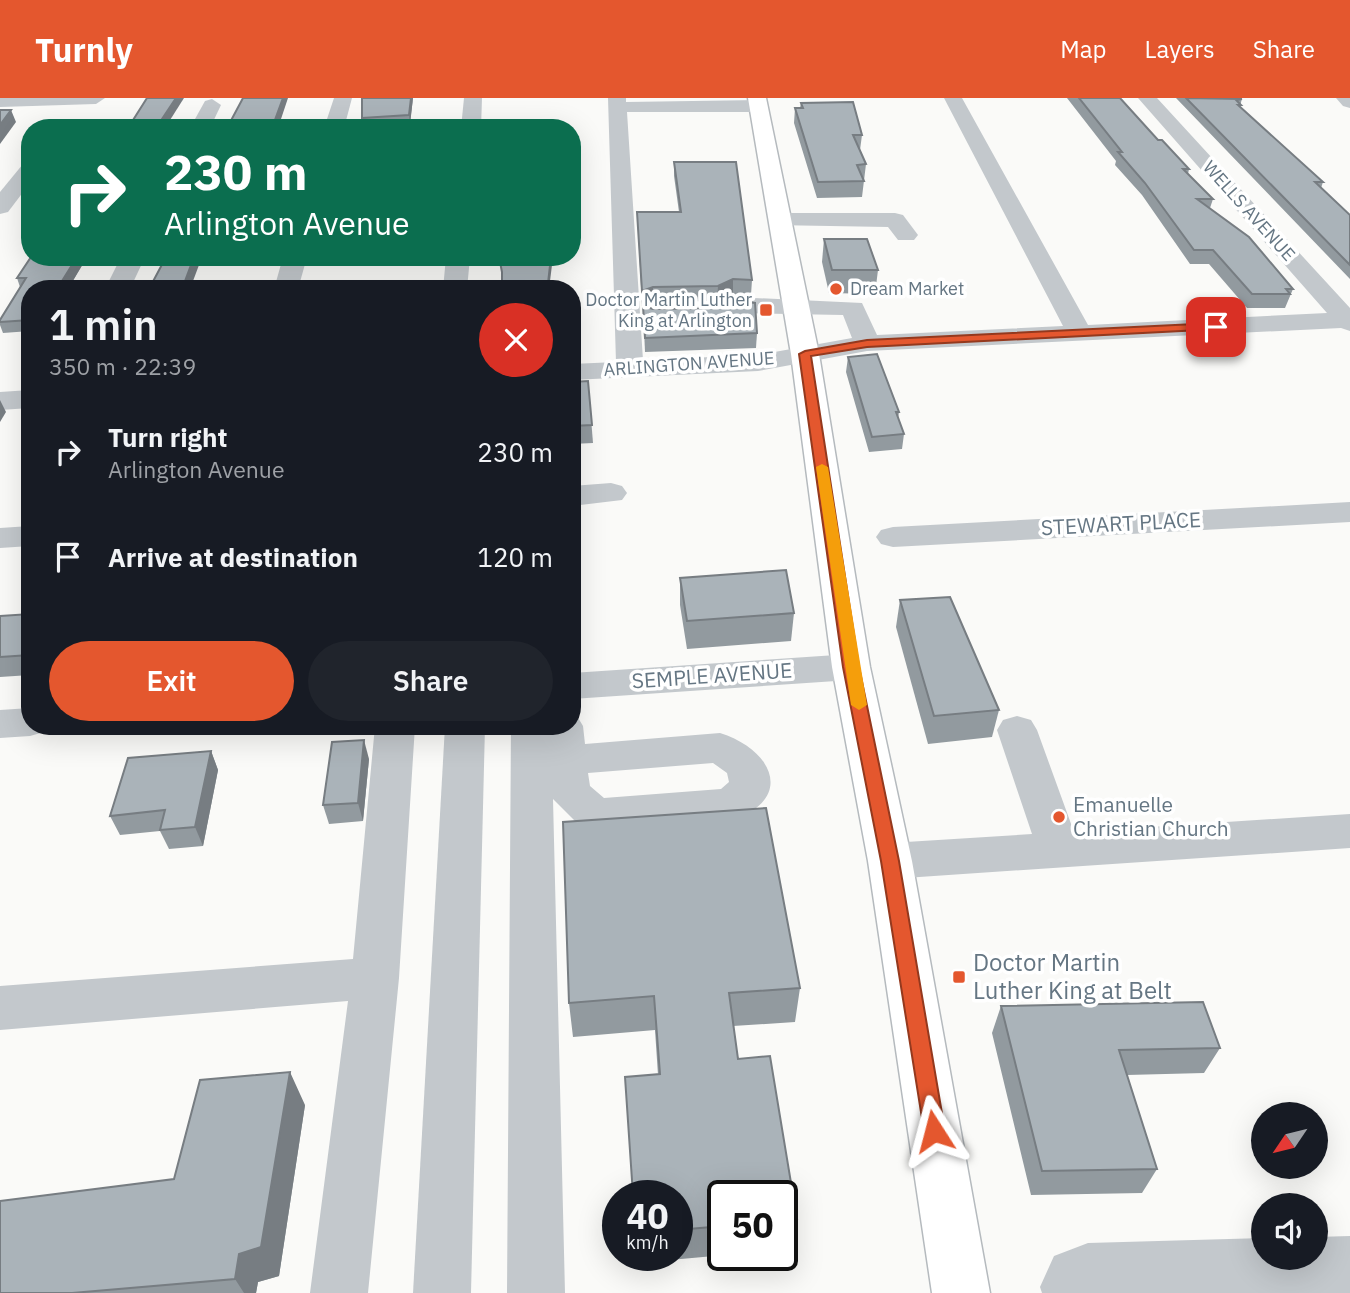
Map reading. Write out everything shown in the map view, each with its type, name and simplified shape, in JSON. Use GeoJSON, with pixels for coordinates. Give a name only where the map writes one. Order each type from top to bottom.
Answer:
{"type":"FeatureCollection","features":[{"type":"Feature","properties":{"kind":"main road"},"geometry":{"type":"LineString","coordinates":[[758,102],[805,354],[851,667],[890,861],[961,1293]]}},
{"type":"Feature","properties":{"kind":"street"},"geometry":{"type":"LineString","coordinates":[[0,102],[96,98]]}},
{"type":"Feature","properties":{"kind":"street"},"geometry":{"type":"LineString","coordinates":[[337,119],[343,98]]}},
{"type":"Feature","properties":{"kind":"street"},"geometry":{"type":"LineString","coordinates":[[472,119],[473,98]]}},
{"type":"Feature","properties":{"kind":"street"},"geometry":{"type":"LineString","coordinates":[[953,98],[1080,333]]}},
{"type":"Feature","properties":{"kind":"street","name":"WELLS AVENUE"},"geometry":{"type":"LineString","coordinates":[[1147,98],[1349,321]]}},
{"type":"Feature","properties":{"kind":"street"},"geometry":{"type":"LineString","coordinates":[[1345,98],[1350,102]]}},
{"type":"Feature","properties":{"kind":"street"},"geometry":{"type":"LineString","coordinates":[[67,118],[82,99]]}},
{"type":"Feature","properties":{"kind":"street"},"geometry":{"type":"LineString","coordinates":[[629,369],[624,102],[758,102]]}},
{"type":"Feature","properties":{"kind":"street"},"geometry":{"type":"LineString","coordinates":[[205,119],[212,105]]}},
{"type":"Feature","properties":{"kind":"street"},"geometry":{"type":"LineString","coordinates":[[0,207],[21,180]]}},
{"type":"Feature","properties":{"kind":"street"},"geometry":{"type":"LineString","coordinates":[[779,220],[895,220],[906,235]]}},
{"type":"Feature","properties":{"kind":"street"},"geometry":{"type":"LineString","coordinates":[[677,313],[724,312],[734,305],[853,308],[867,344]]}},
{"type":"Feature","properties":{"kind":"street","name":"ARLINGTON AVENUE"},"geometry":{"type":"LineString","coordinates":[[581,372],[758,363],[867,344],[1349,321]]}},
{"type":"Feature","properties":{"kind":"street"},"geometry":{"type":"LineString","coordinates":[[0,401],[21,400]]}},
{"type":"Feature","properties":{"kind":"street"},"geometry":{"type":"LineString","coordinates":[[581,495],[611,493]]}},
{"type":"Feature","properties":{"kind":"street","name":"STEWART PLACE"},"geometry":{"type":"LineString","coordinates":[[893,537],[1350,512]]}},
{"type":"Feature","properties":{"kind":"street"},"geometry":{"type":"LineString","coordinates":[[0,538],[21,537]]}},
{"type":"Feature","properties":{"kind":"street","name":"SEMPLE AVENUE"},"geometry":{"type":"LineString","coordinates":[[581,684],[851,667]]}},
{"type":"Feature","properties":{"kind":"street"},"geometry":{"type":"LineString","coordinates":[[0,724],[21,723]]}},
{"type":"Feature","properties":{"kind":"street"},"geometry":{"type":"LineString","coordinates":[[1017,730],[1059,850]]}},
{"type":"Feature","properties":{"kind":"street"},"geometry":{"type":"LineString","coordinates":[[339,1293],[374,978],[394,735]]}},
{"type":"Feature","properties":{"kind":"street"},"geometry":{"type":"LineString","coordinates":[[442,1293],[465,735]]}},
{"type":"Feature","properties":{"kind":"street"},"geometry":{"type":"LineString","coordinates":[[531,735],[536,1293]]}},
{"type":"Feature","properties":{"kind":"street"},"geometry":{"type":"LineString","coordinates":[[890,861],[1059,850],[1347,837]]}},
{"type":"Feature","properties":{"kind":"street"},"geometry":{"type":"LineString","coordinates":[[0,1008],[374,978]]}},
{"type":"Feature","properties":{"kind":"street"},"geometry":{"type":"LineString","coordinates":[[1071,1293],[1069,1287],[1075,1277],[1088,1272],[1350,1265]]}},
{"type":"Feature","properties":{"kind":"building"},"geometry":{"type":"Polygon","coordinates":[[[147,98],[176,98],[162,119],[134,119],[147,98]]]}},
{"type":"Feature","properties":{"kind":"building"},"geometry":{"type":"Polygon","coordinates":[[[243,98],[283,98],[275,119],[232,119],[243,98]]]}},
{"type":"Feature","properties":{"kind":"building"},"geometry":{"type":"Polygon","coordinates":[[[362,98],[411,98],[409,115],[362,118],[362,98]]]}},
{"type":"Feature","properties":{"kind":"building"},"geometry":{"type":"Polygon","coordinates":[[[1079,98],[1120,98],[1189,169],[1183,169],[1213,199],[1197,199],[1249,237],[1293,289],[1286,289],[1290,294],[1252,294],[1213,250],[1194,250],[1079,98]]]}},
{"type":"Feature","properties":{"kind":"building"},"geometry":{"type":"Polygon","coordinates":[[[1186,98],[1242,99],[1236,100],[1241,105],[1238,105],[1323,182],[1315,182],[1350,215],[1350,265],[1186,98]]]}},
{"type":"Feature","properties":{"kind":"building"},"geometry":{"type":"Polygon","coordinates":[[[853,102],[862,135],[853,135],[866,164],[857,165],[864,181],[818,182],[795,108],[803,108],[801,103],[853,102]]]}},
{"type":"Feature","properties":{"kind":"building"},"geometry":{"type":"Polygon","coordinates":[[[0,110],[11,110],[0,125],[0,110]]]}},
{"type":"Feature","properties":{"kind":"building"},"geometry":{"type":"Polygon","coordinates":[[[674,162],[736,162],[752,280],[733,279],[718,286],[653,287],[642,291],[637,212],[681,212],[674,162]]]}},
{"type":"Feature","properties":{"kind":"building"},"geometry":{"type":"Polygon","coordinates":[[[824,239],[867,239],[878,270],[832,270],[824,239]]]}},
{"type":"Feature","properties":{"kind":"building"},"geometry":{"type":"Polygon","coordinates":[[[25,266],[71,266],[63,280],[17,278],[25,266]]]}},
{"type":"Feature","properties":{"kind":"building"},"geometry":{"type":"Polygon","coordinates":[[[161,266],[191,266],[185,280],[154,280],[161,266]]]}},
{"type":"Feature","properties":{"kind":"building"},"geometry":{"type":"Polygon","coordinates":[[[501,266],[550,266],[548,280],[502,280],[501,266]]]}},
{"type":"Feature","properties":{"kind":"building"},"geometry":{"type":"Polygon","coordinates":[[[21,286],[21,321],[0,320],[21,286]]]}},
{"type":"Feature","properties":{"kind":"building"},"geometry":{"type":"Polygon","coordinates":[[[741,301],[755,303],[757,333],[645,338],[643,306],[653,309],[724,308],[741,301]]]}},
{"type":"Feature","properties":{"kind":"building"},"geometry":{"type":"Polygon","coordinates":[[[877,354],[899,412],[896,412],[904,434],[872,437],[848,357],[877,354]]]}},
{"type":"Feature","properties":{"kind":"building"},"geometry":{"type":"Polygon","coordinates":[[[581,381],[588,381],[592,425],[581,426],[581,381]]]}},
{"type":"Feature","properties":{"kind":"building"},"geometry":{"type":"Polygon","coordinates":[[[786,570],[794,613],[687,621],[680,578],[786,570]]]}},
{"type":"Feature","properties":{"kind":"building"},"geometry":{"type":"Polygon","coordinates":[[[950,597],[999,710],[934,716],[900,600],[950,597]]]}},
{"type":"Feature","properties":{"kind":"building"},"geometry":{"type":"Polygon","coordinates":[[[21,615],[21,656],[0,657],[0,616],[21,615]]]}},
{"type":"Feature","properties":{"kind":"building"},"geometry":{"type":"Polygon","coordinates":[[[364,740],[358,803],[323,805],[332,742],[364,740]]]}},
{"type":"Feature","properties":{"kind":"building"},"geometry":{"type":"Polygon","coordinates":[[[211,751],[195,827],[160,830],[165,810],[110,816],[128,758],[211,751]]]}},
{"type":"Feature","properties":{"kind":"building"},"geometry":{"type":"Polygon","coordinates":[[[766,808],[800,988],[729,993],[738,1059],[770,1056],[791,1180],[707,1180],[707,1227],[693,1229],[693,1180],[632,1180],[625,1077],[660,1074],[654,996],[569,1003],[563,822],[766,808]]]}},
{"type":"Feature","properties":{"kind":"building"},"geometry":{"type":"Polygon","coordinates":[[[1203,1002],[1220,1048],[1119,1050],[1157,1169],[1042,1171],[1001,1006],[1203,1002]]]}},
{"type":"Feature","properties":{"kind":"building"},"geometry":{"type":"Polygon","coordinates":[[[290,1072],[261,1247],[239,1254],[235,1279],[72,1293],[0,1293],[0,1201],[174,1179],[200,1080],[290,1072]]]}},
{"type":"Feature","properties":{"kind":"slow traffic"},"geometry":{"type":"LineString","coordinates":[[822,467],[859,705]]}},
{"type":"Feature","properties":{"kind":"place","name":"Dream Market"},"geometry":{"type":"Point","coordinates":[836,289]}},
{"type":"Feature","properties":{"kind":"place","name":"Doctor Martin Luther King at Arlington"},"geometry":{"type":"Point","coordinates":[766,310]}},
{"type":"Feature","properties":{"kind":"place","name":"Emanuelle Christian Church"},"geometry":{"type":"Point","coordinates":[1059,817]}},
{"type":"Feature","properties":{"kind":"place","name":"Doctor Martin Luther King at Belt"},"geometry":{"type":"Point","coordinates":[959,977]}},
{"type":"Feature","properties":{"kind":"route"},"geometry":{"type":"LineString","coordinates":[[934,1131],[890,861],[851,667],[805,354],[867,344],[1216,327]]}}]}
